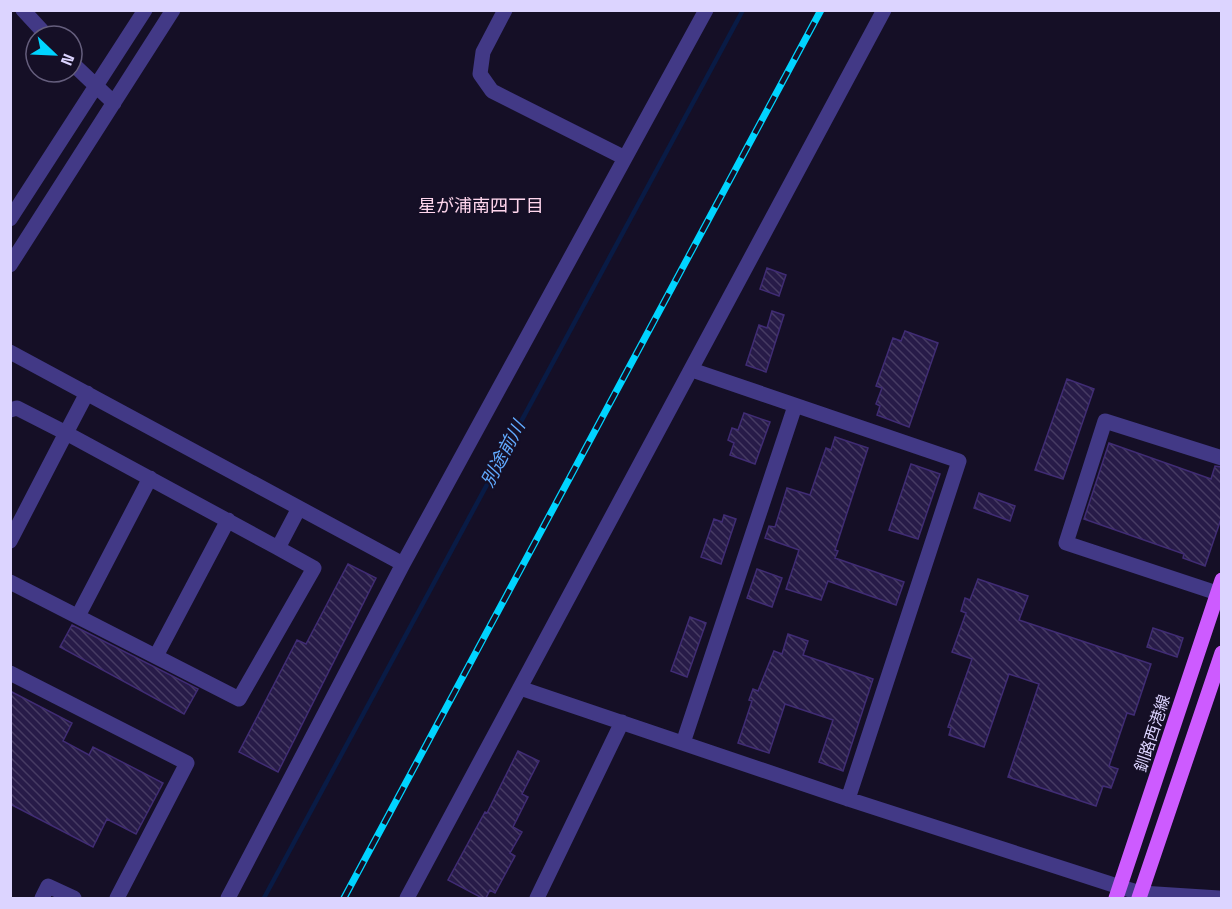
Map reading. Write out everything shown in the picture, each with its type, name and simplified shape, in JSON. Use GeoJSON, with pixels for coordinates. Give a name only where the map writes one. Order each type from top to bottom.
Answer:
{"type":"FeatureCollection","features":[{"type":"Feature","properties":{"kind":"main road","name":"釧路西港線"},"geometry":{"type":"LineString","coordinates":[[1118,893],[1219,586]]}},
{"type":"Feature","properties":{"kind":"main road"},"geometry":{"type":"LineString","coordinates":[[1140,896],[1221,653]]}},
{"type":"Feature","properties":{"kind":"street"},"geometry":{"type":"LineString","coordinates":[[23,10],[36,24]]}},
{"type":"Feature","properties":{"kind":"street"},"geometry":{"type":"LineString","coordinates":[[10,219],[145,10]]}},
{"type":"Feature","properties":{"kind":"street"},"geometry":{"type":"LineString","coordinates":[[10,265],[173,10]]}},
{"type":"Feature","properties":{"kind":"street"},"geometry":{"type":"LineString","coordinates":[[504,10],[483,52],[480,74],[492,91],[625,159]]}},
{"type":"Feature","properties":{"kind":"street"},"geometry":{"type":"LineString","coordinates":[[228,898],[403,564],[706,10]]}},
{"type":"Feature","properties":{"kind":"street"},"geometry":{"type":"LineString","coordinates":[[407,898],[884,10]]}},
{"type":"Feature","properties":{"kind":"street"},"geometry":{"type":"LineString","coordinates":[[84,75],[114,103]]}},
{"type":"Feature","properties":{"kind":"street"},"geometry":{"type":"LineString","coordinates":[[10,352],[403,564]]}},
{"type":"Feature","properties":{"kind":"street"},"geometry":{"type":"LineString","coordinates":[[692,370],[959,460],[848,799]]}},
{"type":"Feature","properties":{"kind":"street"},"geometry":{"type":"LineString","coordinates":[[10,542],[87,393]]}},
{"type":"Feature","properties":{"kind":"street"},"geometry":{"type":"LineString","coordinates":[[683,743],[795,406]]}},
{"type":"Feature","properties":{"kind":"street"},"geometry":{"type":"LineString","coordinates":[[10,410],[17,408],[66,433],[315,568],[239,699],[10,582]]}},
{"type":"Feature","properties":{"kind":"street"},"geometry":{"type":"LineString","coordinates":[[1219,586],[1066,543],[1106,421],[1221,458]]}},
{"type":"Feature","properties":{"kind":"street"},"geometry":{"type":"LineString","coordinates":[[78,616],[150,478]]}},
{"type":"Feature","properties":{"kind":"street"},"geometry":{"type":"LineString","coordinates":[[278,548],[299,508]]}},
{"type":"Feature","properties":{"kind":"street"},"geometry":{"type":"LineString","coordinates":[[156,656],[228,520]]}},
{"type":"Feature","properties":{"kind":"street"},"geometry":{"type":"LineString","coordinates":[[10,673],[187,763],[117,898]]}},
{"type":"Feature","properties":{"kind":"street"},"geometry":{"type":"LineString","coordinates":[[520,688],[1118,893],[1140,896],[1216,898]]}},
{"type":"Feature","properties":{"kind":"street"},"geometry":{"type":"LineString","coordinates":[[537,898],[622,722]]}},
{"type":"Feature","properties":{"kind":"street"},"geometry":{"type":"LineString","coordinates":[[42,898],[48,886],[74,898]]}},
{"type":"Feature","properties":{"kind":"building"},"geometry":{"type":"Polygon","coordinates":[[[767,268],[786,275],[779,296],[760,289],[767,268]]]}},
{"type":"Feature","properties":{"kind":"building"},"geometry":{"type":"Polygon","coordinates":[[[772,311],[784,315],[766,372],[746,365],[759,325],[767,328],[772,311]]]}},
{"type":"Feature","properties":{"kind":"building"},"geometry":{"type":"Polygon","coordinates":[[[905,331],[938,343],[909,427],[877,415],[880,406],[876,404],[882,388],[876,386],[893,338],[901,341],[905,331]]]}},
{"type":"Feature","properties":{"kind":"building"},"geometry":{"type":"Polygon","coordinates":[[[1067,379],[1094,389],[1063,479],[1035,470],[1067,379]]]}},
{"type":"Feature","properties":{"kind":"building"},"geometry":{"type":"Polygon","coordinates":[[[744,413],[770,422],[755,464],[730,455],[734,443],[728,440],[732,428],[738,430],[744,413]]]}},
{"type":"Feature","properties":{"kind":"building"},"geometry":{"type":"Polygon","coordinates":[[[835,437],[868,448],[835,550],[838,551],[835,558],[904,582],[896,605],[828,581],[821,600],[786,589],[799,550],[765,538],[769,526],[775,527],[787,488],[810,495],[826,448],[831,450],[835,437]]]}},
{"type":"Feature","properties":{"kind":"building"},"geometry":{"type":"Polygon","coordinates":[[[1109,443],[1211,479],[1215,466],[1221,467],[1221,519],[1205,566],[1183,558],[1184,554],[1084,519],[1109,443]]]}},
{"type":"Feature","properties":{"kind":"building"},"geometry":{"type":"Polygon","coordinates":[[[911,464],[940,474],[918,539],[889,530],[911,464]]]}},
{"type":"Feature","properties":{"kind":"building"},"geometry":{"type":"Polygon","coordinates":[[[979,493],[1015,506],[1010,521],[974,508],[979,493]]]}},
{"type":"Feature","properties":{"kind":"building"},"geometry":{"type":"Polygon","coordinates":[[[724,515],[736,519],[721,564],[701,557],[714,519],[722,522],[724,515]]]}},
{"type":"Feature","properties":{"kind":"building"},"geometry":{"type":"Polygon","coordinates":[[[348,564],[376,578],[278,772],[239,752],[297,640],[306,644],[348,564]]]}},
{"type":"Feature","properties":{"kind":"building"},"geometry":{"type":"Polygon","coordinates":[[[757,569],[782,578],[772,607],[747,598],[757,569]]]}},
{"type":"Feature","properties":{"kind":"building"},"geometry":{"type":"Polygon","coordinates":[[[978,579],[1028,596],[1019,620],[1151,664],[1134,715],[1127,713],[1109,766],[1118,769],[1111,788],[1103,786],[1096,806],[1008,777],[1039,684],[1009,674],[984,747],[949,735],[951,728],[948,727],[972,659],[952,652],[966,613],[961,611],[965,598],[970,600],[978,579]]]}},
{"type":"Feature","properties":{"kind":"building"},"geometry":{"type":"Polygon","coordinates":[[[690,617],[706,623],[687,677],[671,671],[690,617]]]}},
{"type":"Feature","properties":{"kind":"building"},"geometry":{"type":"Polygon","coordinates":[[[72,625],[198,689],[184,714],[60,647],[72,625]]]}},
{"type":"Feature","properties":{"kind":"building"},"geometry":{"type":"Polygon","coordinates":[[[1153,628],[1183,638],[1177,657],[1147,647],[1153,628]]]}},
{"type":"Feature","properties":{"kind":"building"},"geometry":{"type":"Polygon","coordinates":[[[788,634],[808,641],[803,655],[873,679],[843,771],[819,762],[833,720],[785,704],[769,753],[738,743],[752,701],[749,700],[753,689],[758,691],[774,651],[782,654],[788,634]]]}},
{"type":"Feature","properties":{"kind":"building"},"geometry":{"type":"Polygon","coordinates":[[[10,691],[72,723],[63,741],[89,755],[93,747],[163,783],[136,834],[107,819],[93,847],[10,804],[10,691]]]}},
{"type":"Feature","properties":{"kind":"building"},"geometry":{"type":"Polygon","coordinates":[[[518,751],[539,761],[522,794],[528,797],[513,827],[522,832],[510,853],[515,856],[495,893],[490,890],[486,898],[482,898],[448,880],[485,812],[487,813],[518,751]]]}},
{"type":"Feature","properties":{"kind":"waterway","name":"別途前川"},"geometry":{"type":"LineString","coordinates":[[264,898],[743,10]]}},
{"type":"Feature","properties":{"kind":"railway"},"geometry":{"type":"LineString","coordinates":[[344,898],[821,10]]}},
{"type":"Feature","properties":{"kind":"district","name":"星が浦南四丁目"},"geometry":{"type":"Point","coordinates":[481,206]}}]}
